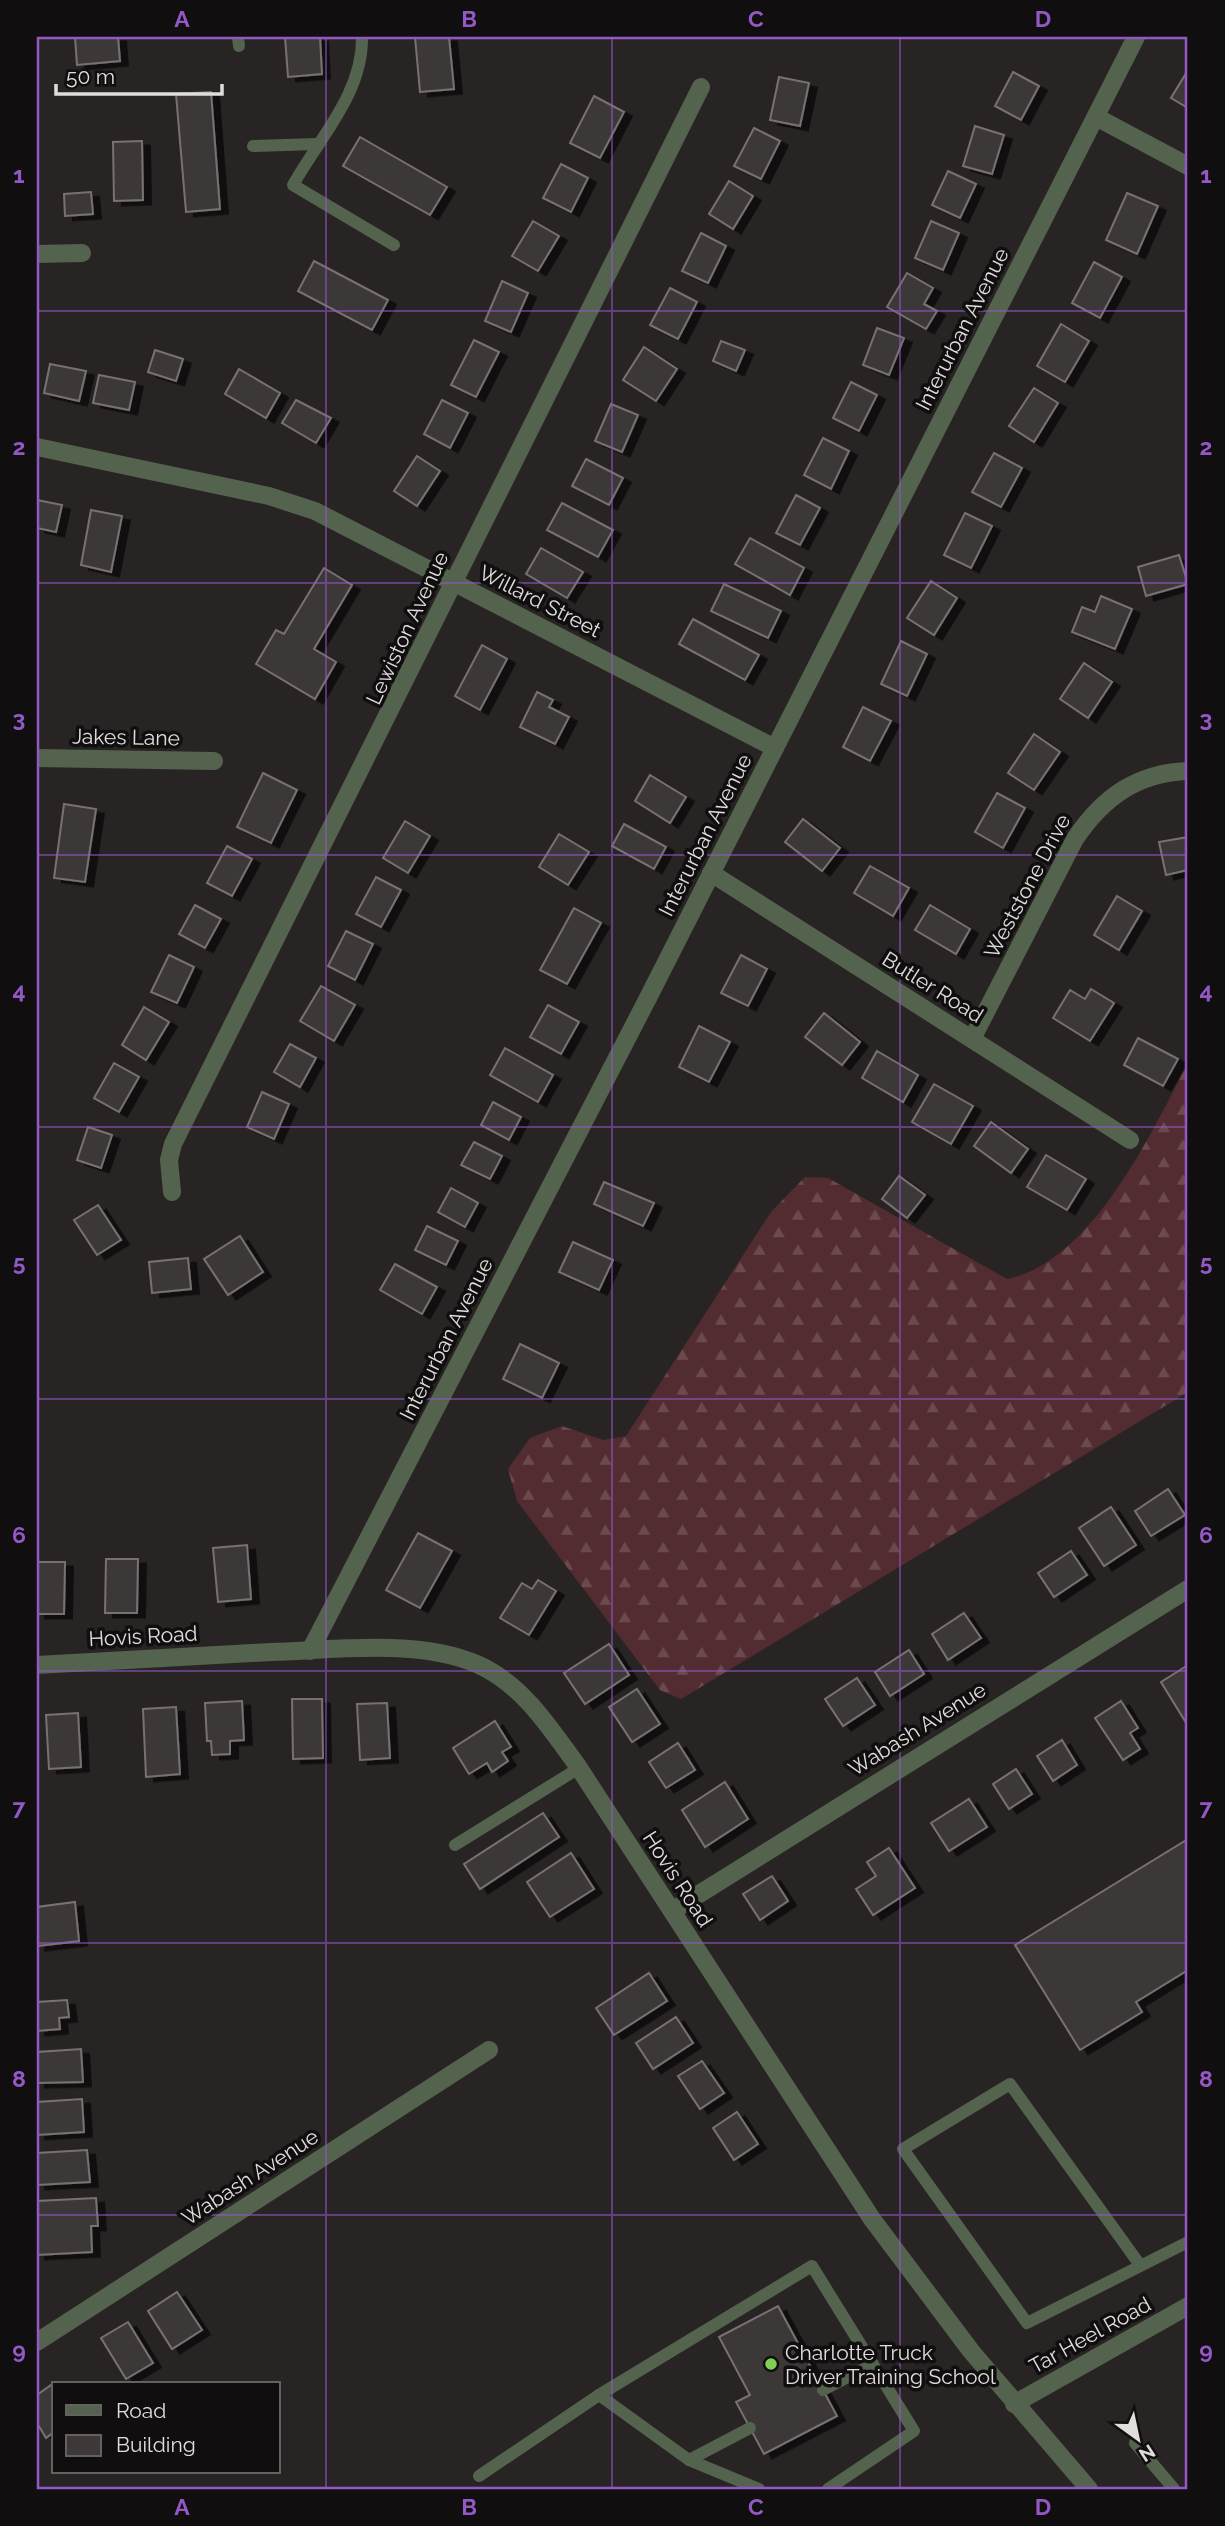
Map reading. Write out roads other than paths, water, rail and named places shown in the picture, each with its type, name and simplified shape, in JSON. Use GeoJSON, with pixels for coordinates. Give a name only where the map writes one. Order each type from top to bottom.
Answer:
{"type":"FeatureCollection","features":[{"type":"Feature","properties":{"kind":"street","name":"Interurban Avenue"},"geometry":{"type":"LineString","coordinates":[[310,1651],[775,748],[1136,37]]}},
{"type":"Feature","properties":{"kind":"street","name":"Lewiston Avenue"},"geometry":{"type":"LineString","coordinates":[[172,1192],[169,1160],[173,1144],[389,719],[453,582],[701,87]]}},
{"type":"Feature","properties":{"kind":"street"},"geometry":{"type":"LineString","coordinates":[[1096,117],[1188,166]]}},
{"type":"Feature","properties":{"kind":"street"},"geometry":{"type":"LineString","coordinates":[[37,254],[82,253]]}},
{"type":"Feature","properties":{"kind":"street","name":"Willard Street"},"geometry":{"type":"LineString","coordinates":[[37,447],[269,496],[315,511],[775,748]]}},
{"type":"Feature","properties":{"kind":"street","name":"Jakes Lane"},"geometry":{"type":"LineString","coordinates":[[37,758],[214,761]]}},
{"type":"Feature","properties":{"kind":"street","name":"Weststone Drive"},"geometry":{"type":"LineString","coordinates":[[972,1039],[1075,839],[1091,815],[1112,796],[1136,781],[1164,772],[1188,771]]}},
{"type":"Feature","properties":{"kind":"street","name":"Butler Road"},"geometry":{"type":"LineString","coordinates":[[711,873],[1130,1140]]}},
{"type":"Feature","properties":{"kind":"street","name":"Wabash Avenue"},"geometry":{"type":"LineString","coordinates":[[672,1911],[1188,1588]]}},
{"type":"Feature","properties":{"kind":"street","name":"Hovis Road"},"geometry":{"type":"LineString","coordinates":[[37,1665],[403,1649],[442,1653],[472,1662],[500,1677],[527,1700],[579,1768],[872,2218],[930,2299],[1014,2404],[1089,2489]]}},
{"type":"Feature","properties":{"kind":"street","name":"Wabash Avenue"},"geometry":{"type":"LineString","coordinates":[[37,2342],[489,2050]]}},
{"type":"Feature","properties":{"kind":"street","name":"Tar Heel Road"},"geometry":{"type":"LineString","coordinates":[[1014,2404],[1188,2306]]}},
{"type":"Feature","properties":{"kind":"lane"},"geometry":{"type":"LineString","coordinates":[[362,37],[363,61],[346,102],[293,185],[394,245]]}},
{"type":"Feature","properties":{"kind":"lane"},"geometry":{"type":"LineString","coordinates":[[253,146],[317,144]]}},
{"type":"Feature","properties":{"kind":"lane"},"geometry":{"type":"LineString","coordinates":[[455,1845],[579,1768]]}},
{"type":"Feature","properties":{"kind":"lane"},"geometry":{"type":"LineString","coordinates":[[1140,2265],[1010,2084],[903,2149],[1027,2323],[1188,2242]]}},
{"type":"Feature","properties":{"kind":"lane"},"geometry":{"type":"LineString","coordinates":[[479,2476],[599,2395],[812,2266],[914,2431],[828,2489]]}},
{"type":"Feature","properties":{"kind":"lane"},"geometry":{"type":"LineString","coordinates":[[823,2390],[873,2364]]}},
{"type":"Feature","properties":{"kind":"lane"},"geometry":{"type":"LineString","coordinates":[[599,2395],[689,2460],[759,2489]]}},
{"type":"Feature","properties":{"kind":"lane"},"geometry":{"type":"LineString","coordinates":[[689,2460],[750,2428]]}},
{"type":"Feature","properties":{"kind":"lane"},"geometry":{"type":"LineString","coordinates":[[1135,2443],[1174,2489]]}},
{"type":"Feature","properties":{"kind":"place","name":"Charlotte Truck Driver Training School"},"geometry":{"type":"Point","coordinates":[771,2364]}}]}
